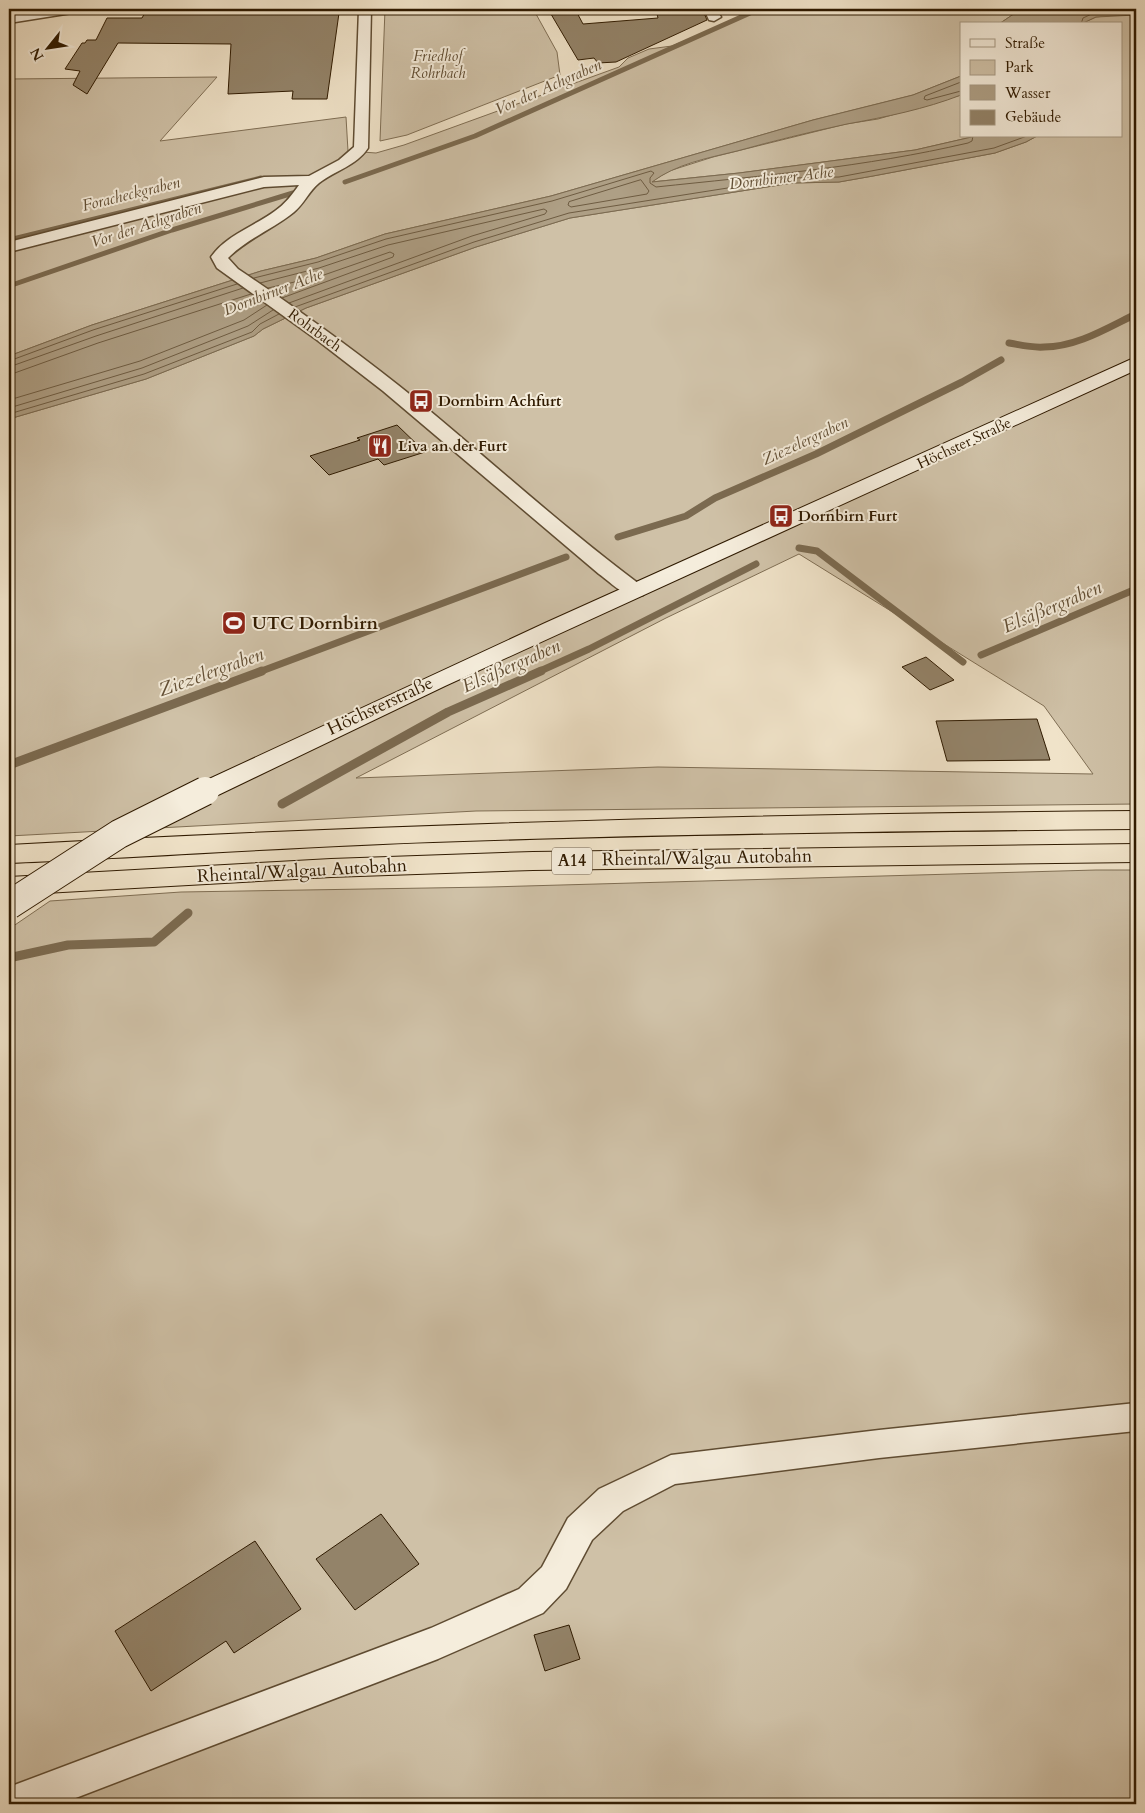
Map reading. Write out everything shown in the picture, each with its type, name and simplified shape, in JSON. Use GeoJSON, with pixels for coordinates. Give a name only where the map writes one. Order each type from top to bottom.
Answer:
{"type":"FeatureCollection","features":[{"type":"Feature","properties":{"kind":"highway","name":"Rheintal/Walgau Autobahn"},"geometry":{"type":"LineString","coordinates":[[9,854],[207,842],[648,826],[1136,820]]}},
{"type":"Feature","properties":{"kind":"highway","name":"Rheintal/Walgau Autobahn"},"geometry":{"type":"LineString","coordinates":[[9,886],[330,868],[506,862],[808,855],[1136,853]]}},
{"type":"Feature","properties":{"kind":"main road","name":"Höchster Straße"},"geometry":{"type":"LineString","coordinates":[[792,521],[1136,363]]}},
{"type":"Feature","properties":{"kind":"main road","name":"Höchsterstraße"},"geometry":{"type":"LineString","coordinates":[[9,905],[119,834],[205,790],[495,652],[792,521]]}},
{"type":"Feature","properties":{"kind":"street"},"geometry":{"type":"LineString","coordinates":[[9,19],[41,11],[72,9]]}},
{"type":"Feature","properties":{"kind":"street","name":"Rohrbach"},"geometry":{"type":"LineString","coordinates":[[365,9],[361,148],[353,159],[312,180],[299,200],[288,210],[229,246],[219,257],[223,265],[300,319],[412,406],[576,545],[636,591]]}},
{"type":"Feature","properties":{"kind":"street"},"geometry":{"type":"LineString","coordinates":[[9,247],[264,182],[312,180]]}},
{"type":"Feature","properties":{"kind":"street"},"geometry":{"type":"LineString","coordinates":[[13,1804],[438,1642],[531,1601],[554,1578],[580,1529],[586,1523],[611,1500],[671,1470],[879,1444],[1136,1418]]}},
{"type":"Feature","properties":{"kind":"green space","name":"Friedhof Rohrbach"},"geometry":{"type":"Polygon","coordinates":[[[385,9],[539,9],[536,14],[557,52],[560,75],[407,135],[380,141],[385,9]]]}},
{"type":"Feature","properties":{"kind":"green space"},"geometry":{"type":"Polygon","coordinates":[[[760,9],[1021,9],[1002,22],[960,22],[960,76],[913,95],[813,120],[551,196],[385,234],[316,258],[261,271],[92,325],[9,356],[9,79],[217,77],[160,141],[346,117],[348,151],[376,153],[404,145],[619,67],[628,58],[649,49],[672,46],[760,9]]]}},
{"type":"Feature","properties":{"kind":"green space"},"geometry":{"type":"Polygon","coordinates":[[[1124,14],[1136,15],[1136,804],[476,811],[9,836],[9,419],[146,379],[254,336],[263,329],[306,308],[476,247],[570,218],[792,183],[839,182],[995,153],[1033,138],[1122,138],[1122,22],[1085,22],[1096,17],[1124,14]],[[799,554],[666,618],[356,778],[658,767],[1093,774],[1044,706],[799,554]]]}},
{"type":"Feature","properties":{"kind":"green space"},"geometry":{"type":"Polygon","coordinates":[[[960,95],[960,138],[967,138],[915,150],[739,173],[651,182],[669,171],[713,157],[846,124],[878,119],[960,95]]]}},
{"type":"Feature","properties":{"kind":"green space"},"geometry":{"type":"Polygon","coordinates":[[[1136,870],[1136,1804],[9,1804],[9,929],[50,901],[181,892],[490,887],[1136,870]]]}},
{"type":"Feature","properties":{"kind":"water"},"geometry":{"type":"Polygon","coordinates":[[[1021,9],[1136,9],[1136,15],[1096,17],[1085,22],[1002,22],[1021,9]]]}},
{"type":"Feature","properties":{"kind":"water","name":"Dornbirner Ache"},"geometry":{"type":"Polygon","coordinates":[[[960,76],[960,95],[947,100],[905,112],[819,130],[704,159],[682,166],[652,182],[739,173],[915,150],[967,138],[1033,138],[995,153],[839,182],[792,183],[570,218],[476,247],[306,308],[263,329],[254,336],[146,379],[9,419],[9,356],[92,325],[261,271],[316,258],[385,234],[551,196],[813,120],[913,95],[960,76]]]}},
{"type":"Feature","properties":{"kind":"building"},"geometry":{"type":"Polygon","coordinates":[[[147,9],[293,9],[292,13],[339,13],[327,99],[292,99],[293,91],[228,94],[231,44],[118,43],[87,94],[73,85],[80,71],[65,69],[82,43],[85,43],[87,40],[96,40],[107,18],[142,18],[147,9]]]}},
{"type":"Feature","properties":{"kind":"building"},"geometry":{"type":"Polygon","coordinates":[[[548,9],[575,9],[583,24],[658,18],[657,14],[704,13],[707,20],[616,62],[598,63],[594,58],[578,60],[548,9]]]}},
{"type":"Feature","properties":{"kind":"building","name":"Liva an der Furt"},"geometry":{"type":"Polygon","coordinates":[[[397,425],[425,452],[384,465],[378,459],[329,475],[310,456],[360,440],[357,438],[397,425]]]}},
{"type":"Feature","properties":{"kind":"building"},"geometry":{"type":"Polygon","coordinates":[[[926,657],[954,680],[930,690],[902,667],[926,657]]]}},
{"type":"Feature","properties":{"kind":"building"},"geometry":{"type":"Polygon","coordinates":[[[1037,719],[1050,760],[947,761],[936,721],[1037,719]]]}},
{"type":"Feature","properties":{"kind":"building"},"geometry":{"type":"Polygon","coordinates":[[[381,1514],[419,1564],[355,1610],[316,1559],[381,1514]]]}},
{"type":"Feature","properties":{"kind":"building"},"geometry":{"type":"Polygon","coordinates":[[[255,1541],[301,1609],[234,1653],[226,1641],[151,1691],[115,1631],[255,1541]]]}},
{"type":"Feature","properties":{"kind":"building"},"geometry":{"type":"Polygon","coordinates":[[[569,1625],[580,1659],[545,1671],[534,1635],[569,1625]]]}},
{"type":"Feature","properties":{"kind":"waterway","name":"Vor der Achgraben"},"geometry":{"type":"LineString","coordinates":[[345,182],[475,136],[759,9]]}},
{"type":"Feature","properties":{"kind":"waterway","name":"Foracheckgraben"},"geometry":{"type":"LineString","coordinates":[[9,240],[261,178]]}},
{"type":"Feature","properties":{"kind":"waterway","name":"Vor der Achgraben"},"geometry":{"type":"LineString","coordinates":[[9,286],[172,230],[293,193]]}},
{"type":"Feature","properties":{"kind":"waterway","name":"Ziezelergraben"},"geometry":{"type":"LineString","coordinates":[[1009,343],[1040,347],[1068,344],[1092,336],[1136,314]]}},
{"type":"Feature","properties":{"kind":"waterway","name":"Ziezelergraben"},"geometry":{"type":"LineString","coordinates":[[618,537],[686,516],[715,498],[816,454],[962,382],[1001,360]]}},
{"type":"Feature","properties":{"kind":"waterway","name":"Elsäßergraben"},"geometry":{"type":"LineString","coordinates":[[799,548],[817,551],[963,662]]}},
{"type":"Feature","properties":{"kind":"waterway","name":"Ziezelergraben"},"geometry":{"type":"LineString","coordinates":[[259,672],[566,557]]}},
{"type":"Feature","properties":{"kind":"waterway","name":"Elsäßergraben"},"geometry":{"type":"LineString","coordinates":[[538,672],[589,649],[756,564]]}},
{"type":"Feature","properties":{"kind":"waterway","name":"Elsäßergraben"},"geometry":{"type":"LineString","coordinates":[[981,655],[1136,589]]}},
{"type":"Feature","properties":{"kind":"waterway","name":"Ziezelergraben"},"geometry":{"type":"LineString","coordinates":[[9,765],[262,671]]}},
{"type":"Feature","properties":{"kind":"waterway","name":"Elsäßergraben"},"geometry":{"type":"LineString","coordinates":[[282,804],[448,712],[541,671]]}},
{"type":"Feature","properties":{"kind":"waterway","name":"Elsäßergraben"},"geometry":{"type":"LineString","coordinates":[[9,960],[13,957],[68,945],[154,942],[188,913]]}},
{"type":"Feature","properties":{"kind":"place","name":"Dornbirn Achfurt"},"geometry":{"type":"Point","coordinates":[421,401]}},
{"type":"Feature","properties":{"kind":"place","name":"Liva an der Furt"},"geometry":{"type":"Point","coordinates":[380,446]}},
{"type":"Feature","properties":{"kind":"place","name":"Dornbirn Furt"},"geometry":{"type":"Point","coordinates":[781,516]}},
{"type":"Feature","properties":{"kind":"place","name":"UTC Dornbirn"},"geometry":{"type":"Point","coordinates":[234,623]}}]}
